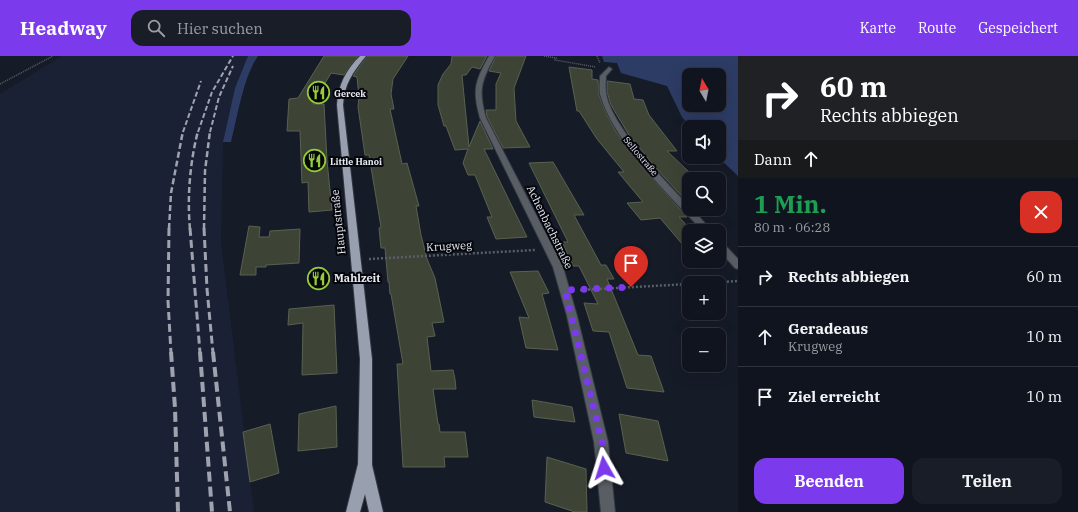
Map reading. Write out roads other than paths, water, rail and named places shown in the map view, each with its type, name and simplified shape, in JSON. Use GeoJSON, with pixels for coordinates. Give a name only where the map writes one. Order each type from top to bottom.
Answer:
{"type":"FeatureCollection","features":[{"type":"Feature","properties":{"kind":"main road","name":"Hauptstraße"},"geometry":{"type":"LineString","coordinates":[[363,56],[344,80],[340,105],[366,359],[365,464],[376,512]]}},
{"type":"Feature","properties":{"kind":"main road","name":"Hauptstraße"},"geometry":{"type":"LineString","coordinates":[[352,512],[365,464]]}},
{"type":"Feature","properties":{"kind":"street","name":"Achenbachstraße"},"geometry":{"type":"LineString","coordinates":[[492,56],[479,79],[476,96],[483,118],[558,267],[602,442],[608,512]]}},
{"type":"Feature","properties":{"kind":"street","name":"Sellostraße"},"geometry":{"type":"LineString","coordinates":[[609,69],[604,76],[605,100],[622,133],[641,158],[702,224]]}},
{"type":"Feature","properties":{"kind":"street"},"geometry":{"type":"LineString","coordinates":[[726,252],[738,265]]}},
{"type":"Feature","properties":{"kind":"railway"},"geometry":{"type":"LineString","coordinates":[[198,132],[212,92],[233,56]]}},
{"type":"Feature","properties":{"kind":"railway"},"geometry":{"type":"LineString","coordinates":[[210,132],[219,97],[233,66]]}},
{"type":"Feature","properties":{"kind":"railway"},"geometry":{"type":"LineString","coordinates":[[183,132],[201,81]]}},
{"type":"Feature","properties":{"kind":"railway"},"geometry":{"type":"LineString","coordinates":[[169,229],[171,193],[183,131]]}},
{"type":"Feature","properties":{"kind":"railway"},"geometry":{"type":"LineString","coordinates":[[190,229],[190,180],[198,131]]}},
{"type":"Feature","properties":{"kind":"railway"},"geometry":{"type":"LineString","coordinates":[[204,228],[205,171],[210,131]]}},
{"type":"Feature","properties":{"kind":"railway"},"geometry":{"type":"LineString","coordinates":[[169,228],[168,301],[171,353]]}},
{"type":"Feature","properties":{"kind":"railway"},"geometry":{"type":"LineString","coordinates":[[190,228],[200,353]]}},
{"type":"Feature","properties":{"kind":"railway"},"geometry":{"type":"LineString","coordinates":[[204,228],[207,289],[213,353]]}},
{"type":"Feature","properties":{"kind":"railway"},"geometry":{"type":"LineString","coordinates":[[171,352],[175,408],[178,512]]}},
{"type":"Feature","properties":{"kind":"railway"},"geometry":{"type":"LineString","coordinates":[[200,352],[212,512]]}},
{"type":"Feature","properties":{"kind":"railway"},"geometry":{"type":"LineString","coordinates":[[213,352],[230,512]]}},
{"type":"Feature","properties":{"kind":"place","name":"Gercek"},"geometry":{"type":"Point","coordinates":[319,93]}},
{"type":"Feature","properties":{"kind":"place","name":"Little Hanoi"},"geometry":{"type":"Point","coordinates":[315,161]}},
{"type":"Feature","properties":{"kind":"place","name":"Mahlzeit"},"geometry":{"type":"Point","coordinates":[318,278]}}]}
